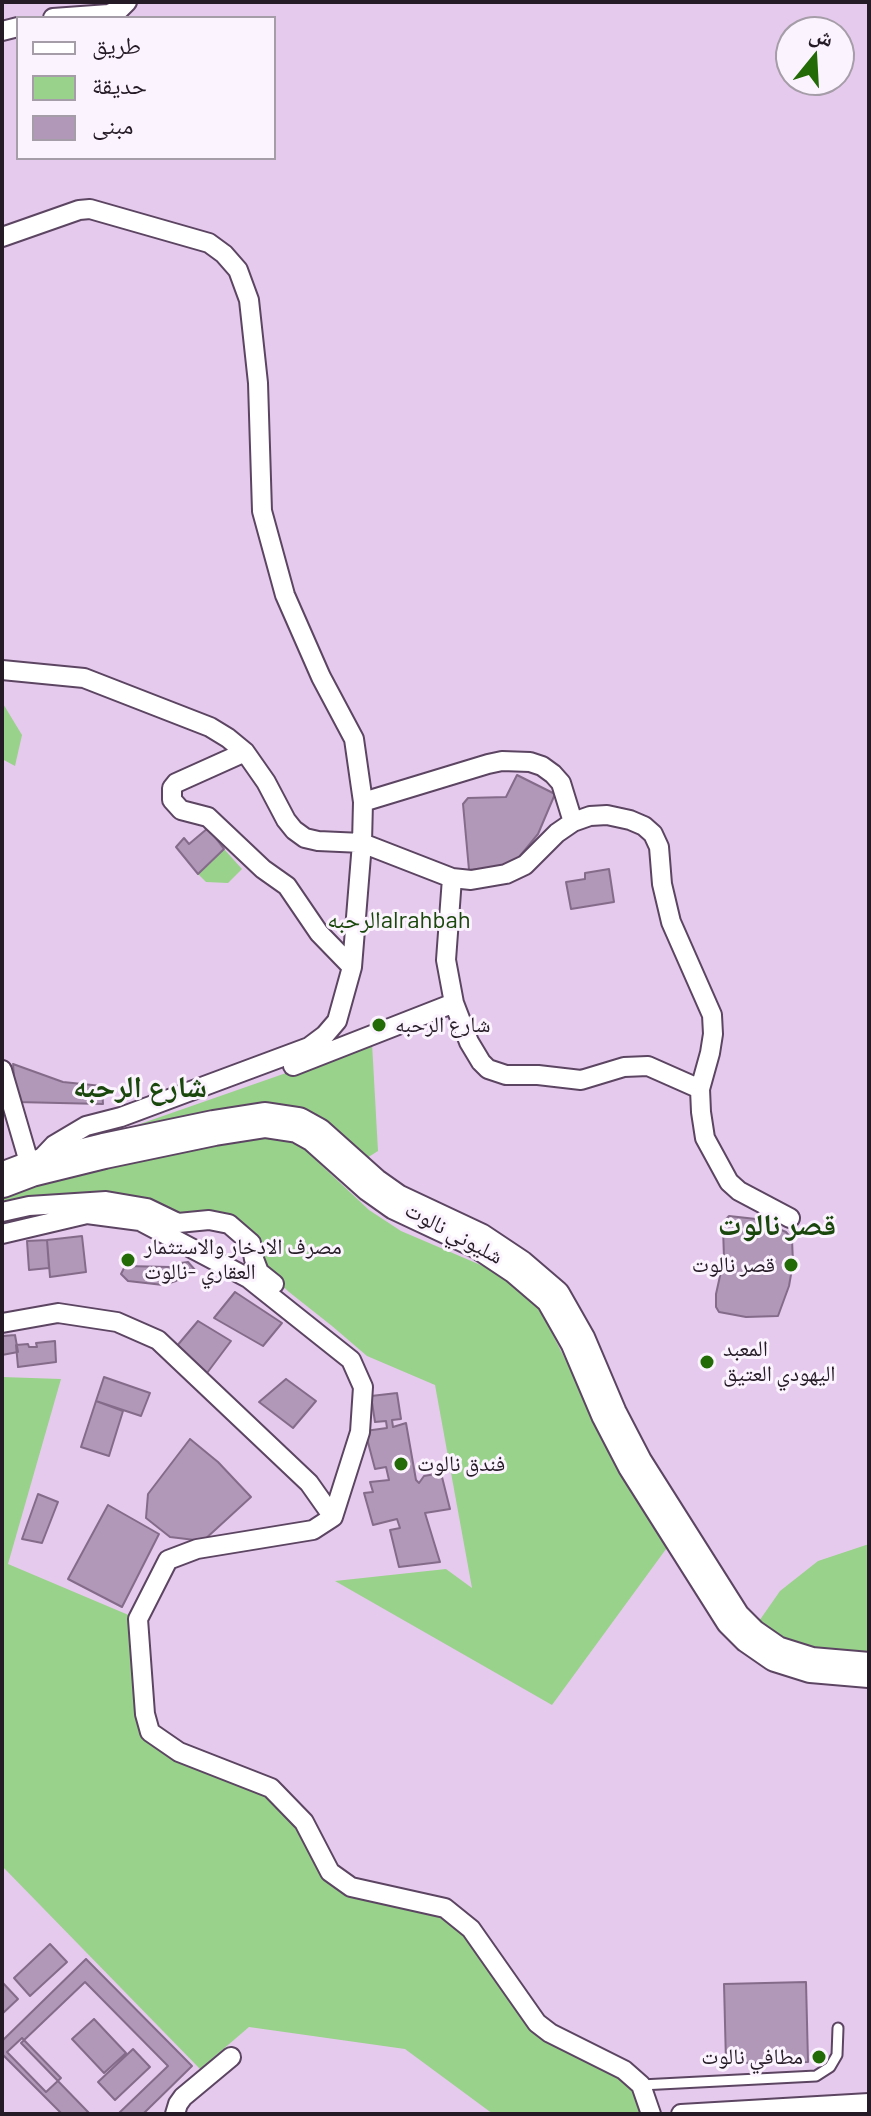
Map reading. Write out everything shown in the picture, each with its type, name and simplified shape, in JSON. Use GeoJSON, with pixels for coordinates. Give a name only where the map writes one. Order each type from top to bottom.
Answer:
{"type":"FeatureCollection","features":[{"type":"Feature","properties":{"kind":"highway","name":"شليوني نالوت"},"geometry":{"type":"LineString","coordinates":[[17,1175],[104,1151],[265,1120],[298,1125],[316,1135],[396,1202],[479,1241],[518,1267],[553,1297],[578,1341],[609,1414],[635,1464],[733,1619],[750,1636],[776,1654],[811,1665],[869,1670]]}},
{"type":"Feature","properties":{"kind":"street"},"geometry":{"type":"LineString","coordinates":[[81,16],[109,14],[127,2]]}},
{"type":"Feature","properties":{"kind":"street"},"geometry":{"type":"LineString","coordinates":[[2,237],[90,209],[209,243],[238,270],[249,300],[256,369],[262,511],[285,595],[321,677],[354,739],[363,802],[352,967],[337,1021],[325,1035],[309,1047],[121,1117],[86,1126],[54,1145],[17,1175]]}},
{"type":"Feature","properties":{"kind":"street"},"geometry":{"type":"LineString","coordinates":[[2,670],[84,678],[210,727],[245,752],[266,782],[286,820],[305,838],[362,843],[452,878],[471,880],[506,874],[525,865],[557,833],[573,822],[590,816],[607,815],[644,826],[653,834],[659,847],[662,884],[671,922],[712,1015],[710,1053],[700,1089],[705,1138],[729,1182],[739,1191],[790,1218]]}},
{"type":"Feature","properties":{"kind":"street"},"geometry":{"type":"LineString","coordinates":[[245,752],[176,783],[172,788],[172,800],[181,810],[208,817],[263,869],[287,886],[319,933],[352,967]]}},
{"type":"Feature","properties":{"kind":"street"},"geometry":{"type":"LineString","coordinates":[[363,802],[488,764],[530,762],[542,766],[561,783],[573,822]]}},
{"type":"Feature","properties":{"kind":"street"},"geometry":{"type":"LineString","coordinates":[[452,878],[446,960],[454,1003],[481,1062],[496,1073],[581,1080],[624,1067],[648,1066],[700,1089]]}},
{"type":"Feature","properties":{"kind":"street"},"geometry":{"type":"LineString","coordinates":[[97,1123],[123,1126],[318,1057],[454,1003]]}},
{"type":"Feature","properties":{"kind":"street"},"geometry":{"type":"LineString","coordinates":[[2,1070],[17,1175]]}},
{"type":"Feature","properties":{"kind":"street"},"geometry":{"type":"LineString","coordinates":[[2,1212],[29,1206],[106,1201],[147,1208],[178,1223],[209,1220],[229,1224],[251,1243],[259,1272],[363,1355],[351,1360]]}},
{"type":"Feature","properties":{"kind":"street"},"geometry":{"type":"LineString","coordinates":[[2,1234],[87,1214],[140,1221],[248,1278],[351,1360],[363,1387],[360,1432],[333,1517],[313,1530],[197,1549],[168,1560],[138,1619],[145,1714],[150,1732],[179,1752],[271,1788],[304,1822],[330,1872],[351,1887],[445,1908],[471,1929],[537,2023],[550,2033],[624,2070],[641,2085],[651,2114]]}},
{"type":"Feature","properties":{"kind":"street"},"geometry":{"type":"LineString","coordinates":[[2,1323],[58,1313],[117,1322],[158,1340],[309,1483],[333,1517]]}},
{"type":"Feature","properties":{"kind":"street"},"geometry":{"type":"LineString","coordinates":[[175,2114],[183,2097],[231,2057]]}},
{"type":"Feature","properties":{"kind":"street"},"geometry":{"type":"LineString","coordinates":[[681,2114],[806,2111],[869,2103]]}},
{"type":"Feature","properties":{"kind":"lane"},"geometry":{"type":"LineString","coordinates":[[641,2085],[816,2076],[830,2067],[837,2055],[838,2028]]}},
{"type":"Feature","properties":{"kind":"green space"},"geometry":{"type":"Polygon","coordinates":[[[2,702],[22,735],[15,766],[2,759],[2,702]]]}},
{"type":"Feature","properties":{"kind":"green space"},"geometry":{"type":"Polygon","coordinates":[[[224,849],[242,869],[228,883],[206,882],[198,874],[224,849]]]}},
{"type":"Feature","properties":{"kind":"green space"},"geometry":{"type":"Polygon","coordinates":[[[372,1043],[378,1151],[359,1163],[340,1139],[120,1131],[372,1043]]]}},
{"type":"Feature","properties":{"kind":"green space"},"geometry":{"type":"Polygon","coordinates":[[[250,1138],[287,1140],[303,1148],[369,1210],[401,1231],[490,1269],[534,1298],[617,1461],[669,1545],[552,1705],[335,1581],[446,1569],[472,1588],[435,1385],[367,1356],[289,1292],[227,1230],[170,1216],[2,1212],[2,1198],[83,1170],[250,1138]]]}},
{"type":"Feature","properties":{"kind":"green space"},"geometry":{"type":"Polygon","coordinates":[[[2,1377],[61,1379],[8,1564],[138,1619],[150,1732],[271,1788],[330,1872],[445,1908],[537,2023],[624,2070],[651,2114],[493,2114],[405,2049],[249,2027],[200,2069],[2,1866],[2,1377]]]}},
{"type":"Feature","properties":{"kind":"green space"},"geometry":{"type":"Polygon","coordinates":[[[869,1544],[869,1651],[795,1650],[757,1624],[780,1591],[818,1561],[869,1544]]]}},
{"type":"Feature","properties":{"kind":"building"},"geometry":{"type":"Polygon","coordinates":[[[517,775],[555,794],[538,834],[511,867],[469,870],[463,804],[468,798],[506,797],[517,775]]]}},
{"type":"Feature","properties":{"kind":"building"},"geometry":{"type":"Polygon","coordinates":[[[208,828],[224,849],[198,874],[176,847],[184,838],[189,844],[208,828]]]}},
{"type":"Feature","properties":{"kind":"building"},"geometry":{"type":"Polygon","coordinates":[[[609,869],[614,902],[571,909],[566,882],[585,879],[585,873],[609,869]]]}},
{"type":"Feature","properties":{"kind":"building"},"geometry":{"type":"Polygon","coordinates":[[[13,1064],[63,1082],[102,1086],[103,1104],[16,1102],[13,1064]]]}},
{"type":"Feature","properties":{"kind":"building"},"geometry":{"type":"Polygon","coordinates":[[[729,1216],[756,1219],[786,1232],[792,1239],[793,1263],[789,1286],[778,1316],[746,1317],[719,1312],[716,1307],[724,1258],[723,1228],[729,1216]]]}},
{"type":"Feature","properties":{"kind":"building"},"geometry":{"type":"Polygon","coordinates":[[[82,1236],[86,1272],[50,1277],[47,1240],[82,1236]]]}},
{"type":"Feature","properties":{"kind":"building"},"geometry":{"type":"Polygon","coordinates":[[[47,1240],[49,1268],[29,1270],[27,1241],[47,1240]]]}},
{"type":"Feature","properties":{"kind":"building"},"geometry":{"type":"Polygon","coordinates":[[[188,1262],[195,1270],[163,1285],[128,1281],[121,1274],[125,1266],[171,1267],[188,1262]]]}},
{"type":"Feature","properties":{"kind":"building"},"geometry":{"type":"Polygon","coordinates":[[[235,1292],[282,1323],[263,1346],[214,1318],[235,1292]]]}},
{"type":"Feature","properties":{"kind":"building"},"geometry":{"type":"Polygon","coordinates":[[[198,1321],[231,1341],[207,1373],[176,1347],[198,1321]]]}},
{"type":"Feature","properties":{"kind":"building"},"geometry":{"type":"Polygon","coordinates":[[[15,1335],[18,1352],[2,1355],[3,1336],[15,1335]]]}},
{"type":"Feature","properties":{"kind":"building"},"geometry":{"type":"Polygon","coordinates":[[[55,1341],[56,1362],[18,1367],[16,1345],[37,1347],[36,1343],[55,1341]]]}},
{"type":"Feature","properties":{"kind":"building"},"geometry":{"type":"Polygon","coordinates":[[[104,1377],[150,1393],[141,1416],[96,1401],[104,1377]]]}},
{"type":"Feature","properties":{"kind":"building"},"geometry":{"type":"Polygon","coordinates":[[[286,1379],[316,1401],[293,1428],[259,1402],[286,1379]]]}},
{"type":"Feature","properties":{"kind":"building"},"geometry":{"type":"Polygon","coordinates":[[[397,1393],[401,1419],[392,1420],[393,1427],[406,1423],[416,1480],[419,1483],[424,1476],[441,1473],[450,1509],[425,1513],[440,1562],[399,1567],[390,1530],[400,1528],[397,1519],[373,1525],[364,1493],[373,1492],[370,1482],[389,1480],[386,1467],[375,1469],[365,1431],[387,1428],[386,1421],[375,1422],[371,1396],[397,1393]]]}},
{"type":"Feature","properties":{"kind":"building"},"geometry":{"type":"Polygon","coordinates":[[[96,1401],[123,1411],[109,1456],[81,1447],[96,1401]]]}},
{"type":"Feature","properties":{"kind":"building"},"geometry":{"type":"Polygon","coordinates":[[[190,1439],[218,1462],[251,1497],[203,1541],[170,1537],[146,1518],[148,1494],[190,1439]]]}},
{"type":"Feature","properties":{"kind":"building"},"geometry":{"type":"Polygon","coordinates":[[[38,1494],[58,1502],[42,1543],[22,1539],[38,1494]]]}},
{"type":"Feature","properties":{"kind":"building"},"geometry":{"type":"Polygon","coordinates":[[[108,1505],[159,1534],[122,1607],[68,1579],[108,1505]]]}},
{"type":"Feature","properties":{"kind":"building"},"geometry":{"type":"Polygon","coordinates":[[[50,1944],[67,1962],[30,1996],[14,1978],[50,1944]]]}},
{"type":"Feature","properties":{"kind":"building"},"geometry":{"type":"Polygon","coordinates":[[[86,1959],[192,2066],[143,2114],[118,2114],[168,2066],[85,1982],[21,2043],[90,2114],[62,2114],[2,2054],[2,2041],[86,1959]]]}},
{"type":"Feature","properties":{"kind":"building"},"geometry":{"type":"Polygon","coordinates":[[[2,1982],[18,1999],[2,2014],[2,1982]]]}},
{"type":"Feature","properties":{"kind":"building"},"geometry":{"type":"Polygon","coordinates":[[[806,1982],[808,2062],[726,2063],[724,1984],[806,1982]]]}},
{"type":"Feature","properties":{"kind":"building"},"geometry":{"type":"Polygon","coordinates":[[[94,2019],[126,2053],[104,2073],[72,2039],[94,2019]]]}},
{"type":"Feature","properties":{"kind":"building"},"geometry":{"type":"Polygon","coordinates":[[[22,2038],[61,2078],[46,2092],[7,2052],[22,2038]]]}},
{"type":"Feature","properties":{"kind":"building"},"geometry":{"type":"Polygon","coordinates":[[[133,2049],[150,2067],[115,2100],[98,2082],[133,2049]]]}},
{"type":"Feature","properties":{"kind":"place","name":"شارع الرحبه"},"geometry":{"type":"Point","coordinates":[379,1025]}},
{"type":"Feature","properties":{"kind":"place","name":"مصرف الادخار والاستثمار العقاري -نالوت"},"geometry":{"type":"Point","coordinates":[128,1260]}},
{"type":"Feature","properties":{"kind":"place","name":"قصر نالوت"},"geometry":{"type":"Point","coordinates":[791,1265]}},
{"type":"Feature","properties":{"kind":"place","name":"المعبد اليهودي العتيق"},"geometry":{"type":"Point","coordinates":[707,1362]}},
{"type":"Feature","properties":{"kind":"place","name":"فندق نالوت"},"geometry":{"type":"Point","coordinates":[401,1464]}},
{"type":"Feature","properties":{"kind":"place","name":"مطافي نالوت"},"geometry":{"type":"Point","coordinates":[819,2057]}},
{"type":"Feature","properties":{"kind":"district","name":"الرحبهalrahbah"},"geometry":{"type":"Point","coordinates":[399,920]}},
{"type":"Feature","properties":{"kind":"district","name":"شارع الرحبه"},"geometry":{"type":"Point","coordinates":[140,1087]}},
{"type":"Feature","properties":{"kind":"district","name":"قصر نالوت"},"geometry":{"type":"Point","coordinates":[777,1225]}}]}
